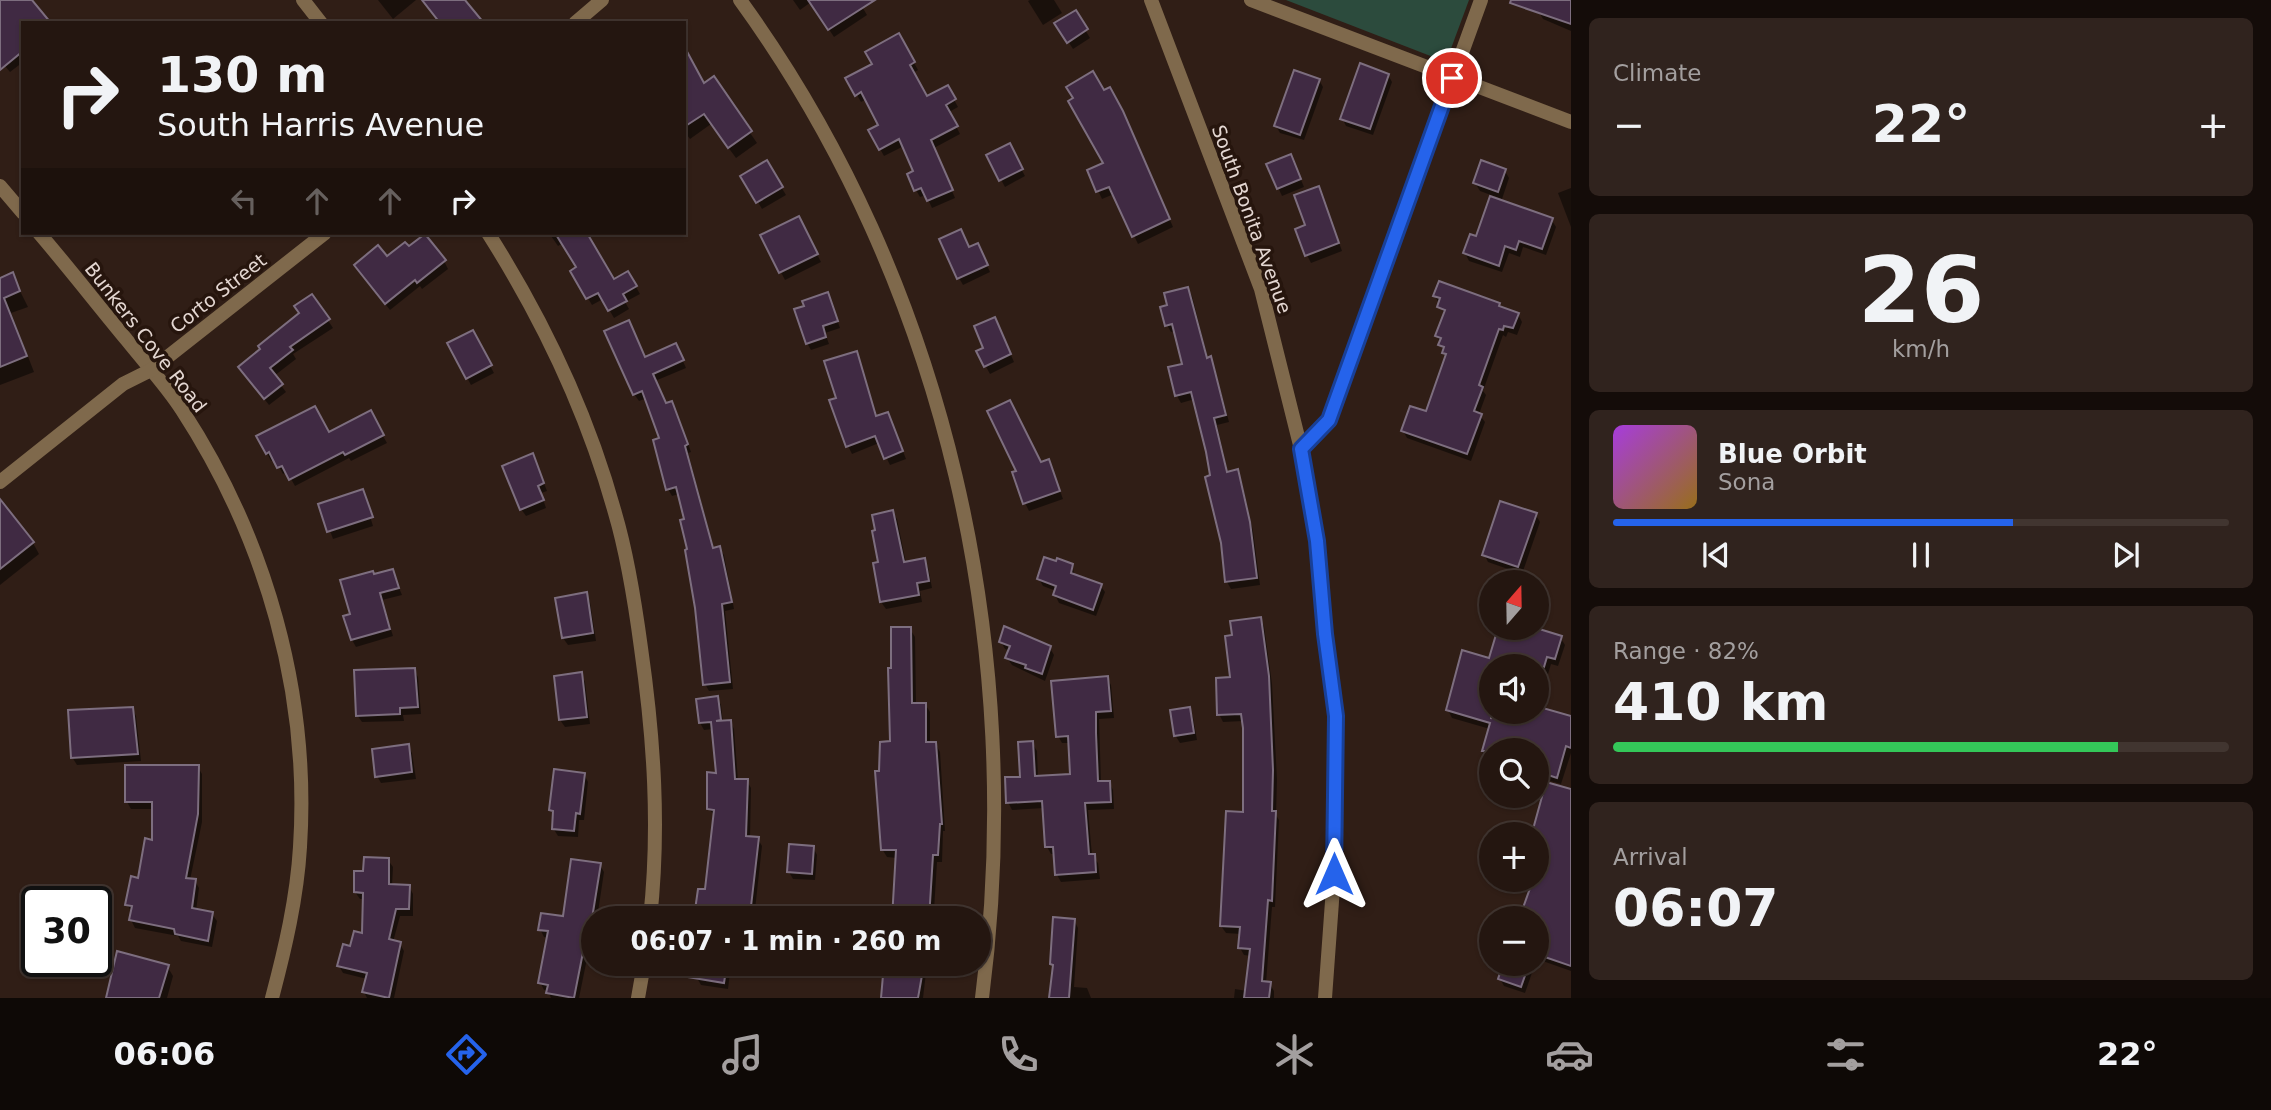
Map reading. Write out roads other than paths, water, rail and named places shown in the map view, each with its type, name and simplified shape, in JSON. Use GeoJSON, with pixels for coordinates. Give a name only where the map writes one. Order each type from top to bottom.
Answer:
{"type":"FeatureCollection","features":[{"type":"Feature","properties":{"kind":"street"},"geometry":{"type":"LineString","coordinates":[[303,0],[319,21]]}},
{"type":"Feature","properties":{"kind":"street"},"geometry":{"type":"LineString","coordinates":[[577,21],[602,0]]}},
{"type":"Feature","properties":{"kind":"street"},"geometry":{"type":"LineString","coordinates":[[740,0],[805,100],[876,238],[913,330],[955,471],[983,625],[993,746],[993,865],[982,998]]}},
{"type":"Feature","properties":{"kind":"street","name":"South Bonita Avenue"},"geometry":{"type":"LineString","coordinates":[[1151,0],[1261,289],[1301,449],[1317,541],[1336,716],[1334,874],[1325,998]]}},
{"type":"Feature","properties":{"kind":"street"},"geometry":{"type":"LineString","coordinates":[[1251,0],[1571,122]]}},
{"type":"Feature","properties":{"kind":"street"},"geometry":{"type":"LineString","coordinates":[[1301,449],[1329,420],[1481,0]]}},
{"type":"Feature","properties":{"kind":"street"},"geometry":{"type":"LineString","coordinates":[[0,186],[21,211]]}},
{"type":"Feature","properties":{"kind":"street","name":"Bunkers Cove Road"},"geometry":{"type":"LineString","coordinates":[[41,235],[169,391],[198,435],[235,505],[267,586],[285,658],[299,741],[301,829],[295,895],[272,998]]}},
{"type":"Feature","properties":{"kind":"street","name":"Corto Street"},"geometry":{"type":"LineString","coordinates":[[0,482],[123,384],[151,370],[322,235]]}},
{"type":"Feature","properties":{"kind":"street"},"geometry":{"type":"LineString","coordinates":[[489,235],[516,279],[575,401],[609,490],[625,553],[644,668],[655,765],[656,817],[651,906]]}},
{"type":"Feature","properties":{"kind":"street"},"geometry":{"type":"LineString","coordinates":[[638,998],[642,976]]}}]}
